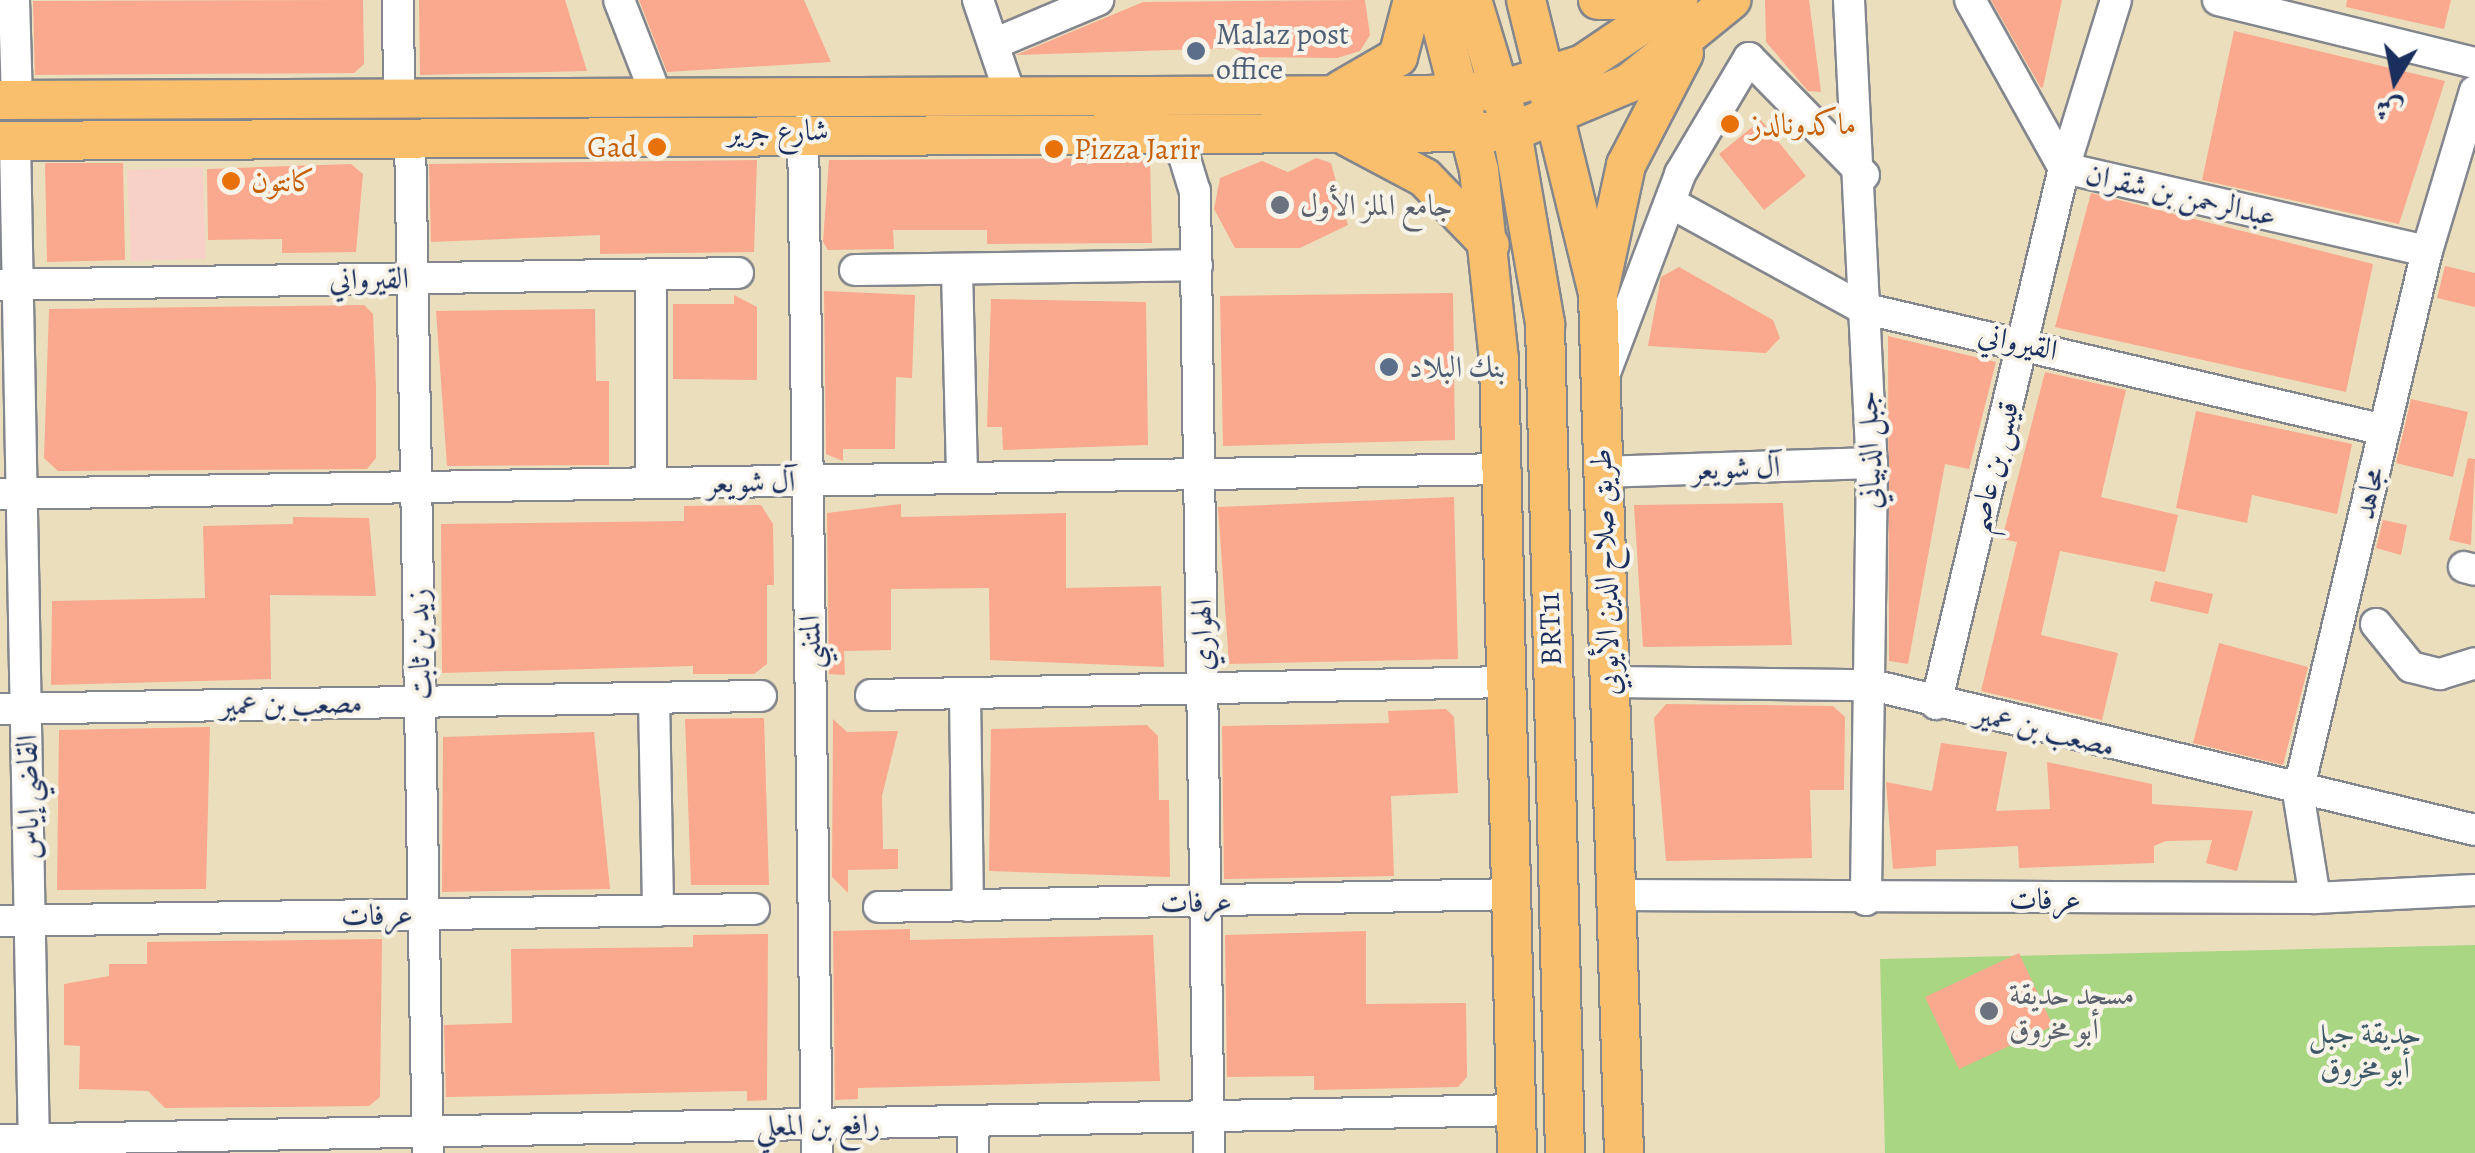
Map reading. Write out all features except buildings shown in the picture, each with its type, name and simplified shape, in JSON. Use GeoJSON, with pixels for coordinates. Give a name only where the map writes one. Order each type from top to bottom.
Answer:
{"type":"FeatureCollection","features":[{"type":"Feature","properties":{"kind":"main road"},"geometry":{"type":"LineString","coordinates":[[1332,93],[1398,57],[1413,0]]}},
{"type":"Feature","properties":{"kind":"main road"},"geometry":{"type":"LineString","coordinates":[[1435,0],[1471,130],[1490,245],[1509,682],[1516,1153]]}},
{"type":"Feature","properties":{"kind":"main road","name":"BRT11"},"geometry":{"type":"LineString","coordinates":[[1472,0],[1506,110],[1545,324],[1565,1153]]}},
{"type":"Feature","properties":{"kind":"main road","name":"طريق صلاح الدين الأيوبي"},"geometry":{"type":"LineString","coordinates":[[1526,0],[1598,292],[1624,1153]]}},
{"type":"Feature","properties":{"kind":"main road"},"geometry":{"type":"LineString","coordinates":[[1598,0],[1642,0]]}},
{"type":"Feature","properties":{"kind":"main road"},"geometry":{"type":"LineString","coordinates":[[1506,110],[1546,78],[1731,0]]}},
{"type":"Feature","properties":{"kind":"main road","name":"شارع جرير"},"geometry":{"type":"LineString","coordinates":[[8,100],[1461,92],[1506,110],[1552,116],[1629,83],[1688,15]]}},
{"type":"Feature","properties":{"kind":"main road"},"geometry":{"type":"LineString","coordinates":[[1598,292],[1626,165],[1688,15]]}},
{"type":"Feature","properties":{"kind":"main road","name":"شارع جرير"},"geometry":{"type":"LineString","coordinates":[[8,141],[803,130],[1471,130],[1506,110]]}},
{"type":"Feature","properties":{"kind":"main road"},"geometry":{"type":"LineString","coordinates":[[1331,132],[1386,149],[1490,245]]}},
{"type":"Feature","properties":{"kind":"street"},"geometry":{"type":"LineString","coordinates":[[8,100],[14,0]]}},
{"type":"Feature","properties":{"kind":"street"},"geometry":{"type":"LineString","coordinates":[[398,0],[400,96]]}},
{"type":"Feature","properties":{"kind":"street"},"geometry":{"type":"LineString","coordinates":[[618,0],[656,95]]}},
{"type":"Feature","properties":{"kind":"street"},"geometry":{"type":"LineString","coordinates":[[978,0],[996,43],[1010,94]]}},
{"type":"Feature","properties":{"kind":"street"},"geometry":{"type":"LineString","coordinates":[[996,43],[1098,0]]}},
{"type":"Feature","properties":{"kind":"street","name":"جبل الذبياني"},"geometry":{"type":"LineString","coordinates":[[1850,0],[1864,175],[1862,308],[1872,463],[1872,684],[1866,900]]}},
{"type":"Feature","properties":{"kind":"street","name":"عبدالرحمن بن شقران"},"geometry":{"type":"LineString","coordinates":[[1970,0],[2064,168],[2427,251]]}},
{"type":"Feature","properties":{"kind":"street","name":"قيس بن عاصم"},"geometry":{"type":"LineString","coordinates":[[1936,704],[2064,168],[2116,0]]}},
{"type":"Feature","properties":{"kind":"street"},"geometry":{"type":"LineString","coordinates":[[2218,0],[2475,63]]}},
{"type":"Feature","properties":{"kind":"street"},"geometry":{"type":"LineString","coordinates":[[1601,384],[1689,157],[1750,58],[1864,175]]}},
{"type":"Feature","properties":{"kind":"street","name":"مجاهد"},"geometry":{"type":"LineString","coordinates":[[2314,898],[2298,792],[2427,251],[2475,92]]}},
{"type":"Feature","properties":{"kind":"street","name":"الهواري"},"geometry":{"type":"LineString","coordinates":[[1160,128],[1193,179],[1209,1153]]}},
{"type":"Feature","properties":{"kind":"street","name":"المتنبي"},"geometry":{"type":"LineString","coordinates":[[803,130],[817,1139]]}},
{"type":"Feature","properties":{"kind":"street","name":"زيد بن ثابت"},"geometry":{"type":"LineString","coordinates":[[410,136],[428,1143]]}},
{"type":"Feature","properties":{"kind":"street","name":"القاضي إياس"},"geometry":{"type":"LineString","coordinates":[[8,141],[15,921],[34,1146]]}},
{"type":"Feature","properties":{"kind":"street","name":"القيرواني"},"geometry":{"type":"LineString","coordinates":[[1673,204],[1862,308],[2384,430]]}},
{"type":"Feature","properties":{"kind":"street"},"geometry":{"type":"LineString","coordinates":[[855,270],[1197,265]]}},
{"type":"Feature","properties":{"kind":"street"},"geometry":{"type":"LineString","coordinates":[[958,270],[962,478]]}},
{"type":"Feature","properties":{"kind":"street","name":"القيرواني"},"geometry":{"type":"LineString","coordinates":[[9,285],[738,274]]}},
{"type":"Feature","properties":{"kind":"street"},"geometry":{"type":"LineString","coordinates":[[650,275],[651,483]]}},
{"type":"Feature","properties":{"kind":"street","name":"آل شويعر"},"geometry":{"type":"LineString","coordinates":[[1601,472],[1872,463]]}},
{"type":"Feature","properties":{"kind":"street","name":"آل شويعر"},"geometry":{"type":"LineString","coordinates":[[11,494],[1502,469]]}},
{"type":"Feature","properties":{"kind":"street"},"geometry":{"type":"LineString","coordinates":[[2376,624],[2411,667],[2440,674],[2475,664]]}},
{"type":"Feature","properties":{"kind":"street"},"geometry":{"type":"LineString","coordinates":[[871,694],[1203,691],[1509,682]]}},
{"type":"Feature","properties":{"kind":"street","name":"مصعب بن عمير"},"geometry":{"type":"LineString","coordinates":[[1609,682],[1872,684],[1936,704],[2298,792],[2475,830]]}},
{"type":"Feature","properties":{"kind":"street"},"geometry":{"type":"LineString","coordinates":[[966,694],[968,906]]}},
{"type":"Feature","properties":{"kind":"street","name":"مصعب بن عمير"},"geometry":{"type":"LineString","coordinates":[[13,709],[761,696]]}},
{"type":"Feature","properties":{"kind":"street"},"geometry":{"type":"LineString","coordinates":[[654,698],[658,910]]}},
{"type":"Feature","properties":{"kind":"street","name":"عرفات"},"geometry":{"type":"LineString","coordinates":[[1615,895],[1866,900],[2314,898],[2475,890]]}},
{"type":"Feature","properties":{"kind":"street","name":"عرفات"},"geometry":{"type":"LineString","coordinates":[[879,907],[1513,894]]}},
{"type":"Feature","properties":{"kind":"street","name":"عرفات"},"geometry":{"type":"LineString","coordinates":[[15,921],[754,909]]}},
{"type":"Feature","properties":{"kind":"street","name":"رافع بن المعلي"},"geometry":{"type":"LineString","coordinates":[[0,1140],[34,1146],[973,1138],[1209,1118],[1516,1110]]}},
{"type":"Feature","properties":{"kind":"shaded area"},"geometry":{"type":"Polygon","coordinates":[[[203,167],[206,259],[131,261],[127,170],[203,167]]]}},
{"type":"Feature","properties":{"kind":"green space","name":"حديقة جبل أبو مخروق"},"geometry":{"type":"Polygon","coordinates":[[[2475,945],[2475,1153],[1885,1153],[1880,959],[2475,945]]]}},
{"type":"Feature","properties":{"kind":"place","name":"Malaz post office"},"geometry":{"type":"Point","coordinates":[1196,51]}},
{"type":"Feature","properties":{"kind":"place","name":"ماكدونالدز"},"geometry":{"type":"Point","coordinates":[1730,124]}},
{"type":"Feature","properties":{"kind":"place","name":"Gad"},"geometry":{"type":"Point","coordinates":[657,147]}},
{"type":"Feature","properties":{"kind":"place","name":"Pizza Jarir"},"geometry":{"type":"Point","coordinates":[1054,149]}},
{"type":"Feature","properties":{"kind":"place","name":"كانتون"},"geometry":{"type":"Point","coordinates":[231,181]}},
{"type":"Feature","properties":{"kind":"place","name":"جامع الملز الأول"},"geometry":{"type":"Point","coordinates":[1280,205]}},
{"type":"Feature","properties":{"kind":"place","name":"بنك البلاد"},"geometry":{"type":"Point","coordinates":[1389,367]}},
{"type":"Feature","properties":{"kind":"place","name":"مسجد حديقة أبو مخروق"},"geometry":{"type":"Point","coordinates":[1989,1011]}}]}
